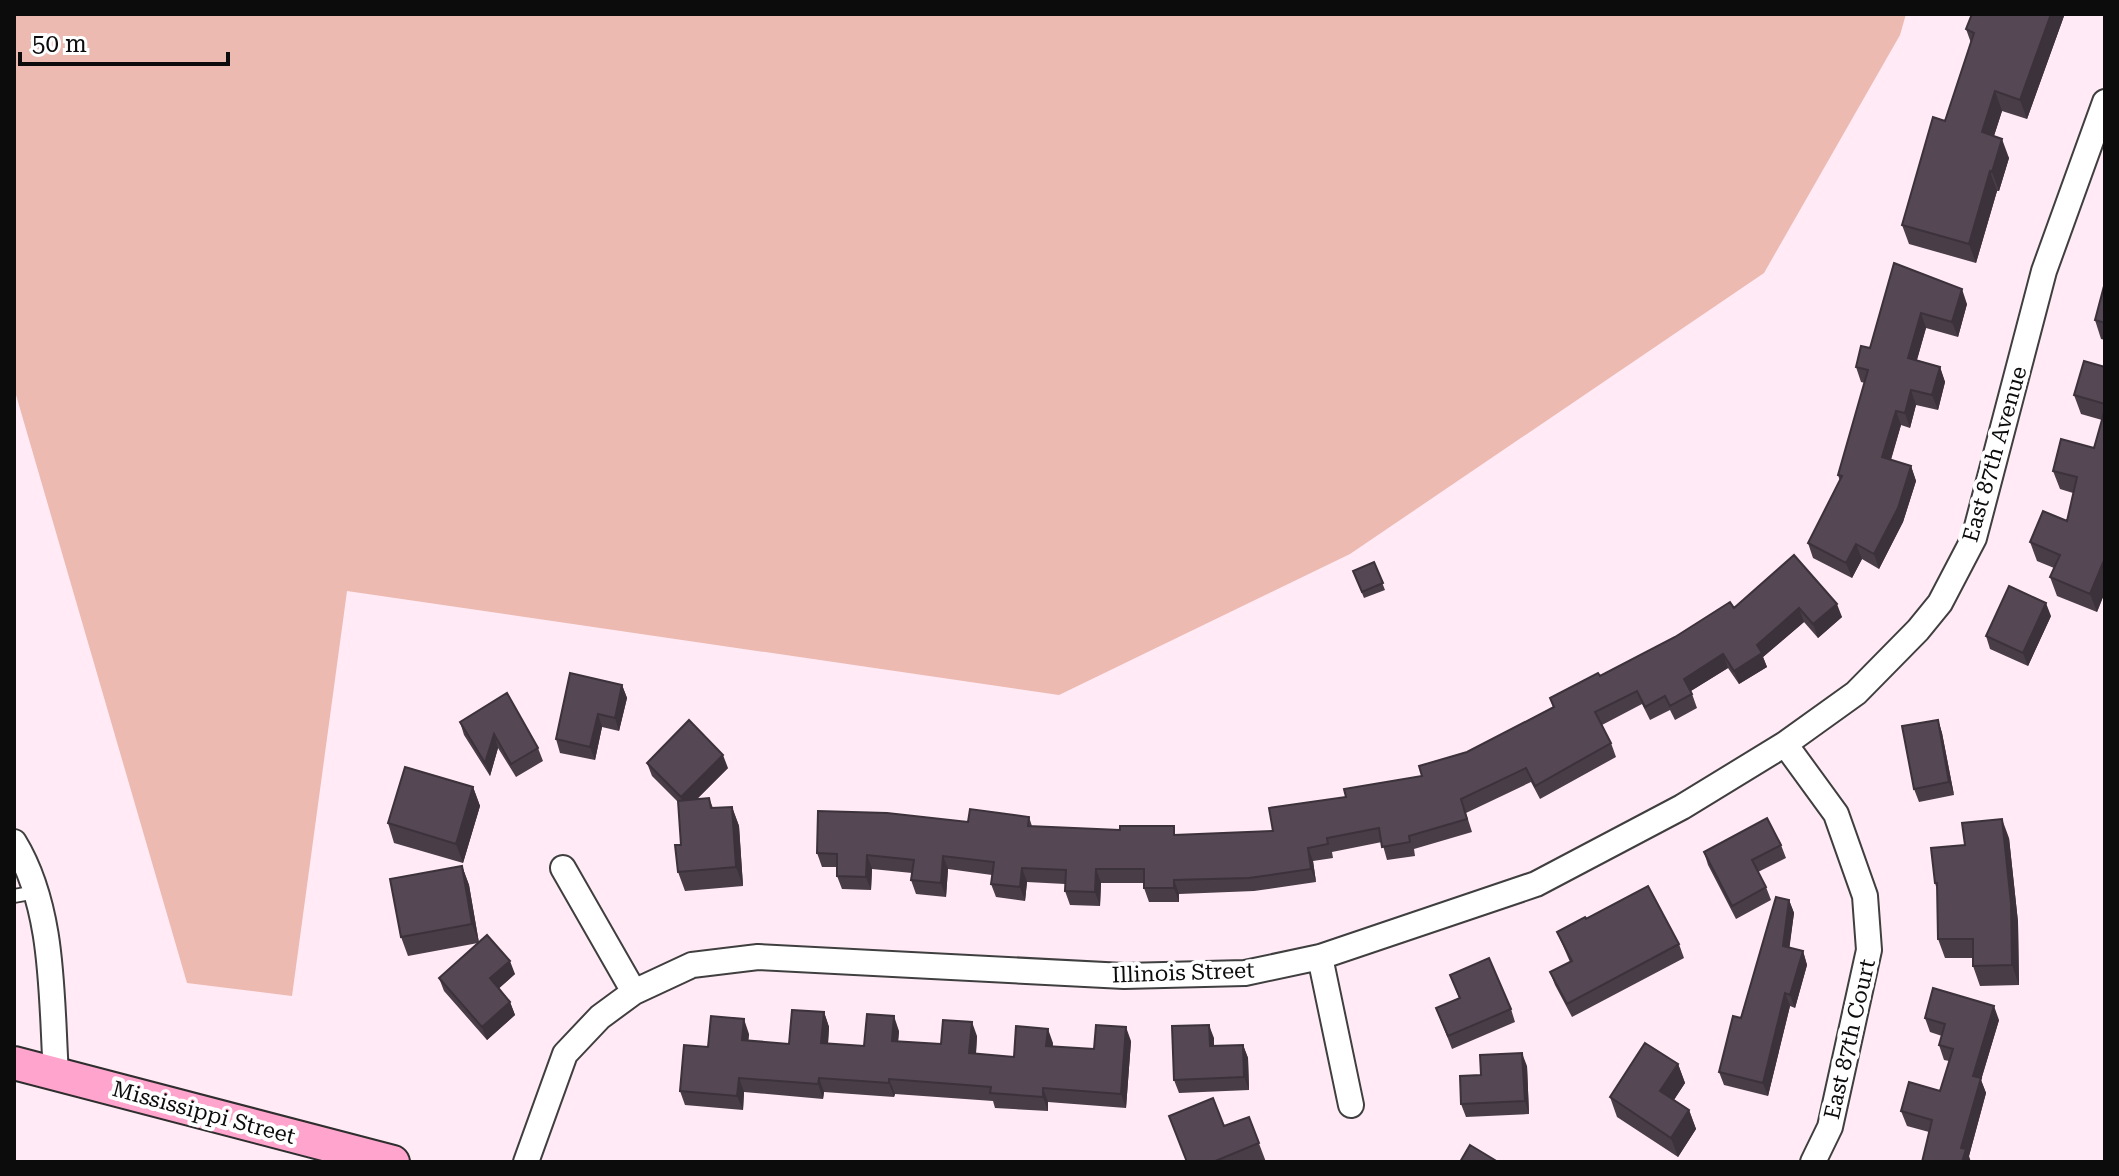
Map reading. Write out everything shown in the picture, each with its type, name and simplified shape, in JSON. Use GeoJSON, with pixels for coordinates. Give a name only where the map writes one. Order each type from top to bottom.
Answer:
{"type":"FeatureCollection","features":[{"type":"Feature","properties":{"kind":"street","name":"East 87th Avenue"},"geometry":{"type":"LineString","coordinates":[[1785,744],[1856,693],[1918,630],[1940,603],[1974,538],[2044,271],[2105,102]]}},
{"type":"Feature","properties":{"kind":"street","name":"Illinois Street"},"geometry":{"type":"LineString","coordinates":[[526,1162],[565,1054],[600,1017],[634,992],[692,965],[758,957],[1124,976],[1245,973],[1320,957],[1536,884],[1682,807],[1785,744]]}},
{"type":"Feature","properties":{"kind":"street","name":"East 87th Court"},"geometry":{"type":"LineString","coordinates":[[1785,744],[1836,814],[1865,896],[1869,950],[1830,1127],[1809,1161]]}},
{"type":"Feature","properties":{"kind":"street"},"geometry":{"type":"LineString","coordinates":[[14,842],[24,859],[25,894],[47,943],[56,1074]]}},
{"type":"Feature","properties":{"kind":"street"},"geometry":{"type":"LineString","coordinates":[[563,868],[634,992]]}},
{"type":"Feature","properties":{"kind":"street"},"geometry":{"type":"LineString","coordinates":[[1320,957],[1351,1105]]}},
{"type":"Feature","properties":{"kind":"street","name":"Mississippi Street"},"geometry":{"type":"LineString","coordinates":[[14,1063],[393,1162]]}},
{"type":"Feature","properties":{"kind":"shaded area"},"geometry":{"type":"Polygon","coordinates":[[[14,14],[1906,14],[1900,35],[1764,273],[1350,554],[1059,695],[347,591],[292,996],[187,983],[14,388],[14,14]]]}},
{"type":"Feature","properties":{"kind":"building"},"geometry":{"type":"Polygon","coordinates":[[[1972,14],[2051,14],[2020,100],[1995,91],[1982,132],[2002,139],[1969,244],[1902,225],[1933,117],[1945,121],[1974,33],[1966,29],[1972,14]]]}},
{"type":"Feature","properties":{"kind":"building"},"geometry":{"type":"Polygon","coordinates":[[[1894,263],[1962,289],[1952,322],[1921,313],[1908,358],[1940,367],[1932,395],[1911,390],[1905,413],[1896,411],[1882,457],[1911,466],[1898,508],[1874,554],[1856,544],[1846,563],[1808,543],[1842,476],[1838,475],[1868,370],[1856,367],[1861,346],[1870,348],[1894,263]]]}},
{"type":"Feature","properties":{"kind":"building"},"geometry":{"type":"Polygon","coordinates":[[[2105,286],[2105,323],[2095,320],[2105,286]]]}},
{"type":"Feature","properties":{"kind":"building"},"geometry":{"type":"Polygon","coordinates":[[[2084,361],[2105,367],[2105,404],[2074,395],[2084,361]]]}},
{"type":"Feature","properties":{"kind":"building"},"geometry":{"type":"Polygon","coordinates":[[[2105,409],[2105,558],[2090,594],[2050,577],[2060,555],[2030,542],[2043,511],[2067,521],[2077,477],[2053,471],[2061,439],[2094,448],[2105,409]]]}},
{"type":"Feature","properties":{"kind":"building"},"geometry":{"type":"Polygon","coordinates":[[[1794,555],[1837,604],[1813,624],[1799,608],[1757,645],[1762,653],[1734,671],[1723,654],[1684,679],[1692,694],[1670,706],[1665,696],[1645,707],[1637,691],[1595,712],[1611,743],[1535,786],[1526,768],[1461,799],[1467,819],[1409,836],[1410,842],[1382,847],[1379,828],[1327,838],[1328,844],[1308,848],[1311,869],[1249,878],[1174,880],[1174,888],[1144,888],[1144,869],[1096,869],[1095,892],[1065,891],[1066,870],[1022,868],[1020,887],[991,884],[994,862],[943,856],[941,883],[911,880],[914,860],[867,855],[866,877],[837,876],[837,854],[817,853],[818,811],[887,813],[968,822],[970,809],[1029,817],[1028,826],[1120,830],[1120,826],[1174,826],[1174,835],[1273,831],[1269,808],[1346,797],[1344,789],[1422,776],[1419,766],[1467,752],[1554,707],[1550,698],[1675,637],[1730,602],[1734,608],[1794,555]]]}},
{"type":"Feature","properties":{"kind":"building"},"geometry":{"type":"Polygon","coordinates":[[[1374,562],[1383,583],[1362,592],[1353,571],[1374,562]]]}},
{"type":"Feature","properties":{"kind":"building"},"geometry":{"type":"Polygon","coordinates":[[[2009,586],[2046,603],[2023,653],[1986,636],[2009,586]]]}},
{"type":"Feature","properties":{"kind":"building"},"geometry":{"type":"Polygon","coordinates":[[[570,673],[622,685],[615,718],[598,714],[590,747],[556,739],[570,673]]]}},
{"type":"Feature","properties":{"kind":"building"},"geometry":{"type":"Polygon","coordinates":[[[507,693],[538,748],[511,764],[494,734],[485,763],[460,722],[507,693]]]}},
{"type":"Feature","properties":{"kind":"building"},"geometry":{"type":"Polygon","coordinates":[[[689,720],[723,755],[681,797],[647,763],[689,720]]]}},
{"type":"Feature","properties":{"kind":"building"},"geometry":{"type":"Polygon","coordinates":[[[1938,720],[1949,782],[1914,789],[1902,726],[1938,720]]]}},
{"type":"Feature","properties":{"kind":"building"},"geometry":{"type":"Polygon","coordinates":[[[405,767],[473,787],[456,844],[388,823],[405,767]]]}},
{"type":"Feature","properties":{"kind":"building"},"geometry":{"type":"Polygon","coordinates":[[[709,798],[711,808],[732,807],[736,867],[678,872],[675,845],[681,845],[678,801],[709,798]]]}},
{"type":"Feature","properties":{"kind":"building"},"geometry":{"type":"Polygon","coordinates":[[[1767,818],[1781,845],[1752,860],[1766,887],[1732,906],[1704,852],[1767,818]]]}},
{"type":"Feature","properties":{"kind":"building"},"geometry":{"type":"Polygon","coordinates":[[[2002,819],[2011,903],[2012,965],[1973,966],[1973,939],[1938,939],[1937,883],[1931,848],[1965,845],[1962,823],[2002,819]]]}},
{"type":"Feature","properties":{"kind":"building"},"geometry":{"type":"Polygon","coordinates":[[[462,866],[472,924],[401,937],[390,879],[462,866]]]}},
{"type":"Feature","properties":{"kind":"building"},"geometry":{"type":"Polygon","coordinates":[[[1648,886],[1679,944],[1567,1004],[1550,972],[1572,961],[1557,932],[1648,886]]]}},
{"type":"Feature","properties":{"kind":"building"},"geometry":{"type":"Polygon","coordinates":[[[1776,897],[1789,900],[1783,946],[1803,951],[1790,995],[1785,993],[1763,1083],[1719,1072],[1733,1016],[1741,1018],[1776,897]]]}},
{"type":"Feature","properties":{"kind":"building"},"geometry":{"type":"Polygon","coordinates":[[[487,935],[510,961],[490,978],[510,1002],[482,1027],[439,978],[487,935]]]}},
{"type":"Feature","properties":{"kind":"building"},"geometry":{"type":"Polygon","coordinates":[[[1489,958],[1511,1009],[1448,1036],[1436,1008],[1460,998],[1450,975],[1489,958]]]}},
{"type":"Feature","properties":{"kind":"building"},"geometry":{"type":"Polygon","coordinates":[[[1933,988],[1994,1006],[1973,1076],[1981,1078],[1961,1148],[1966,1149],[1962,1162],[1922,1162],[1932,1120],[1901,1111],[1909,1082],[1940,1091],[1953,1049],[1939,1045],[1945,1024],[1925,1018],[1933,988]]]}},
{"type":"Feature","properties":{"kind":"building"},"geometry":{"type":"Polygon","coordinates":[[[792,1010],[824,1012],[821,1043],[864,1046],[867,1014],[894,1016],[892,1041],[941,1044],[943,1020],[972,1022],[969,1053],[1014,1057],[1016,1026],[1048,1029],[1046,1046],[1094,1049],[1096,1025],[1126,1027],[1121,1094],[1043,1088],[1043,1097],[990,1093],[991,1087],[889,1079],[889,1083],[819,1078],[818,1084],[739,1078],[737,1096],[680,1091],[684,1045],[708,1047],[711,1016],[744,1019],[742,1040],[789,1044],[792,1010]]]}},
{"type":"Feature","properties":{"kind":"building"},"geometry":{"type":"Polygon","coordinates":[[[1209,1025],[1210,1046],[1243,1045],[1244,1077],[1174,1080],[1172,1026],[1209,1025]]]}},
{"type":"Feature","properties":{"kind":"building"},"geometry":{"type":"Polygon","coordinates":[[[1645,1043],[1678,1064],[1660,1091],[1689,1110],[1671,1138],[1610,1097],[1645,1043]]]}},
{"type":"Feature","properties":{"kind":"building"},"geometry":{"type":"Polygon","coordinates":[[[1522,1053],[1525,1101],[1461,1104],[1460,1076],[1481,1075],[1480,1055],[1522,1053]]]}},
{"type":"Feature","properties":{"kind":"building"},"geometry":{"type":"Polygon","coordinates":[[[1213,1098],[1224,1126],[1249,1117],[1259,1143],[1213,1162],[1187,1162],[1169,1116],[1213,1098]]]}},
{"type":"Feature","properties":{"kind":"building"},"geometry":{"type":"Polygon","coordinates":[[[1470,1145],[1498,1162],[1460,1162],[1470,1145]]]}}]}
